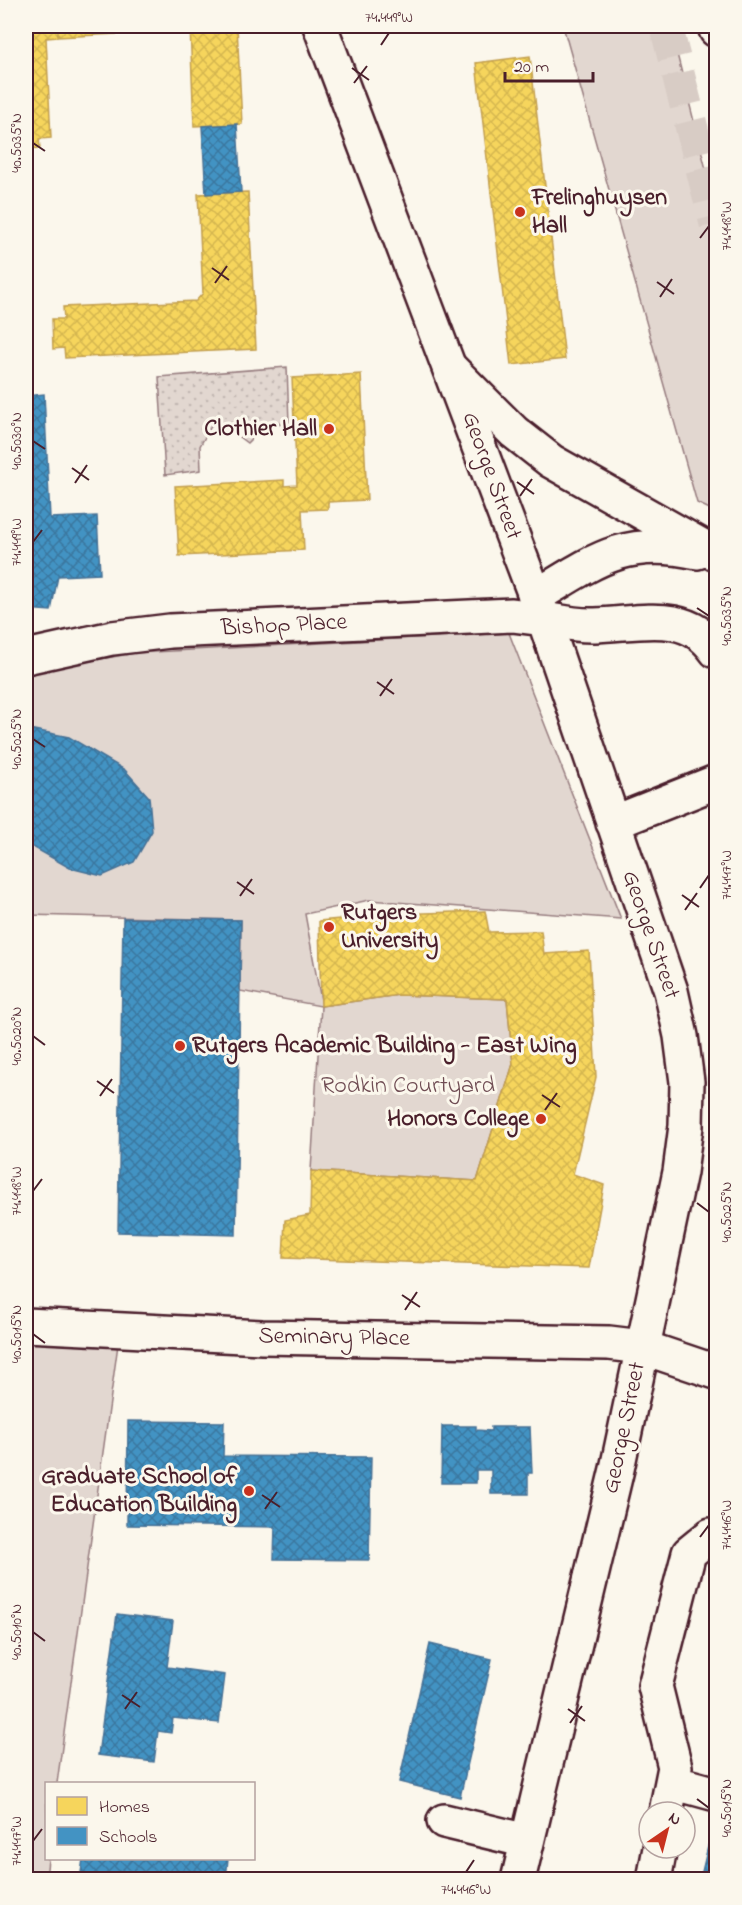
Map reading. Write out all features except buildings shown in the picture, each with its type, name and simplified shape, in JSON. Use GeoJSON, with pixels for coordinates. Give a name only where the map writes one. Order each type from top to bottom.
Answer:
{"type":"FeatureCollection","features":[{"type":"Feature","properties":{"kind":"main road","name":"George Street"},"geometry":{"type":"LineString","coordinates":[[320,26],[540,608],[670,991],[681,1036],[687,1082],[682,1161],[617,1469],[518,1880]]}},
{"type":"Feature","properties":{"kind":"main road"},"geometry":{"type":"LineString","coordinates":[[715,26],[717,30]]}},
{"type":"Feature","properties":{"kind":"main road"},"geometry":{"type":"LineString","coordinates":[[451,369],[534,448],[568,472],[717,555]]}},
{"type":"Feature","properties":{"kind":"main road"},"geometry":{"type":"LineString","coordinates":[[540,608],[588,564],[633,548],[675,547],[717,555]]}},
{"type":"Feature","properties":{"kind":"main road","name":"Bishop Place"},"geometry":{"type":"LineString","coordinates":[[26,657],[112,638],[170,631],[512,615],[540,608],[592,626],[657,620],[672,621],[696,630],[717,651]]}},
{"type":"Feature","properties":{"kind":"main road"},"geometry":{"type":"LineString","coordinates":[[613,823],[717,782]]}},
{"type":"Feature","properties":{"kind":"main road","name":"Seminary Place"},"geometry":{"type":"LineString","coordinates":[[26,1325],[262,1337],[609,1343],[642,1347],[717,1372]]}},
{"type":"Feature","properties":{"kind":"main road"},"geometry":{"type":"LineString","coordinates":[[717,1535],[711,1535],[690,1553],[655,1686],[675,1767],[669,1797],[717,1794]]}},
{"type":"Feature","properties":{"kind":"main road"},"geometry":{"type":"LineString","coordinates":[[444,1821],[527,1841]]}},
{"type":"Feature","properties":{"kind":"main road"},"geometry":{"type":"LineString","coordinates":[[654,1880],[658,1860]]}},
{"type":"Feature","properties":{"kind":"green space"},"geometry":{"type":"Polygon","coordinates":[[[563,26],[670,26],[716,209],[716,512],[697,503],[563,26]]]}},
{"type":"Feature","properties":{"kind":"green space"},"geometry":{"type":"Polygon","coordinates":[[[287,367],[289,423],[263,427],[247,443],[215,419],[200,446],[201,470],[165,475],[159,377],[287,367]]]}},
{"type":"Feature","properties":{"kind":"green space","name":"Rodkin Courtyard"},"geometry":{"type":"Polygon","coordinates":[[[509,633],[621,919],[369,900],[305,914],[322,1006],[399,995],[507,999],[513,1064],[477,1181],[311,1171],[321,1006],[240,991],[241,920],[26,915],[26,672],[135,653],[509,633]]]}},
{"type":"Feature","properties":{"kind":"green space"},"geometry":{"type":"Polygon","coordinates":[[[26,1326],[120,1330],[57,1782],[45,1782],[45,1860],[48,1860],[46,1879],[26,1880],[26,1326]]]}},
{"type":"Feature","properties":{"kind":"tunnel"},"geometry":{"type":"LineString","coordinates":[[666,26],[716,224]]}},
{"type":"Feature","properties":{"kind":"place","name":"Frelinghuysen Hall"},"geometry":{"type":"Point","coordinates":[520,212]}},
{"type":"Feature","properties":{"kind":"place","name":"Clothier Hall"},"geometry":{"type":"Point","coordinates":[329,429]}},
{"type":"Feature","properties":{"kind":"place","name":"Rutgers University"},"geometry":{"type":"Point","coordinates":[329,927]}},
{"type":"Feature","properties":{"kind":"place","name":"Rutgers Academic Building - East Wing"},"geometry":{"type":"Point","coordinates":[180,1046]}},
{"type":"Feature","properties":{"kind":"place","name":"Honors College"},"geometry":{"type":"Point","coordinates":[541,1119]}},
{"type":"Feature","properties":{"kind":"place","name":"Graduate School of Education Building"},"geometry":{"type":"Point","coordinates":[249,1491]}}]}
